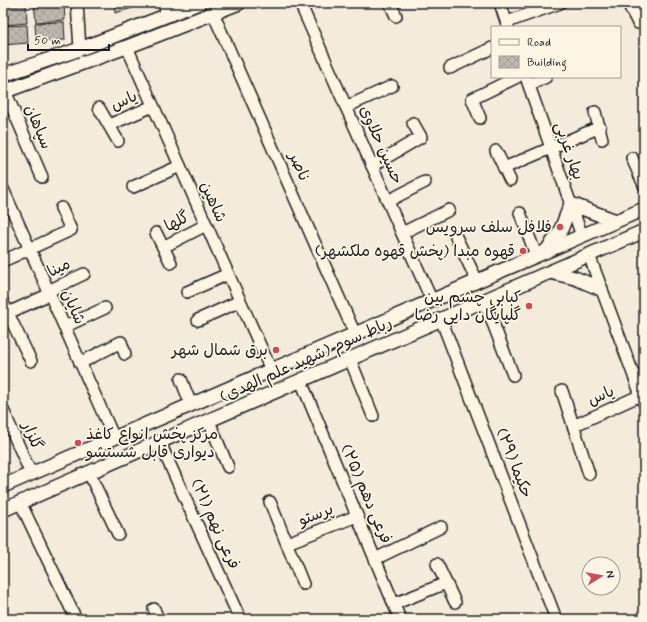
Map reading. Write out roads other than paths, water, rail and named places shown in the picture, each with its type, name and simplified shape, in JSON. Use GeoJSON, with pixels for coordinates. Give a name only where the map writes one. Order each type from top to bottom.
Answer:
{"type":"FeatureCollection","features":[{"type":"Feature","properties":{"kind":"main road"},"geometry":{"type":"LineString","coordinates":[[3,76],[80,49],[166,9],[199,3]]}},
{"type":"Feature","properties":{"kind":"main road"},"geometry":{"type":"LineString","coordinates":[[4,91],[127,47],[238,3]]}},
{"type":"Feature","properties":{"kind":"main road"},"geometry":{"type":"LineString","coordinates":[[541,253],[560,232],[571,204],[616,221]]}},
{"type":"Feature","properties":{"kind":"main road","name":"رباط سوم (شهید علم الهدی)"},"geometry":{"type":"LineString","coordinates":[[3,486],[644,209]]}},
{"type":"Feature","properties":{"kind":"main road","name":"رباط سوم (شهید علم الهدی)"},"geometry":{"type":"LineString","coordinates":[[3,510],[186,432],[644,231]]}},
{"type":"Feature","properties":{"kind":"main road"},"geometry":{"type":"LineString","coordinates":[[582,236],[589,255]]}},
{"type":"Feature","properties":{"kind":"main road"},"geometry":{"type":"LineString","coordinates":[[550,272],[575,278],[602,289]]}},
{"type":"Feature","properties":{"kind":"main road"},"geometry":{"type":"LineString","coordinates":[[226,390],[222,398],[225,407],[233,411]]}},
{"type":"Feature","properties":{"kind":"main road"},"geometry":{"type":"LineString","coordinates":[[178,411],[185,416],[188,423],[186,432]]}},
{"type":"Feature","properties":{"kind":"street"},"geometry":{"type":"LineString","coordinates":[[77,3],[80,49]]}},
{"type":"Feature","properties":{"kind":"street","name":"حسین حلاوی"},"geometry":{"type":"LineString","coordinates":[[300,3],[432,300]]}},
{"type":"Feature","properties":{"kind":"street"},"geometry":{"type":"LineString","coordinates":[[390,3],[396,16]]}},
{"type":"Feature","properties":{"kind":"street"},"geometry":{"type":"LineString","coordinates":[[500,3],[507,25],[555,4]]}},
{"type":"Feature","properties":{"kind":"street"},"geometry":{"type":"LineString","coordinates":[[628,3],[639,16]]}},
{"type":"Feature","properties":{"kind":"street","name":"ناصر"},"geometry":{"type":"LineString","coordinates":[[213,13],[355,334]]}},
{"type":"Feature","properties":{"kind":"street","name":"شاهین"},"geometry":{"type":"LineString","coordinates":[[127,47],[271,370]]}},
{"type":"Feature","properties":{"kind":"street"},"geometry":{"type":"LineString","coordinates":[[450,68],[491,48]]}},
{"type":"Feature","properties":{"kind":"street"},"geometry":{"type":"LineString","coordinates":[[480,118],[472,99],[515,78]]}},
{"type":"Feature","properties":{"kind":"street"},"geometry":{"type":"LineString","coordinates":[[527,81],[541,78]]}},
{"type":"Feature","properties":{"kind":"street","name":"بهار غربی"},"geometry":{"type":"LineString","coordinates":[[527,81],[582,236]]}},
{"type":"Feature","properties":{"kind":"street"},"geometry":{"type":"LineString","coordinates":[[346,107],[392,86]]}},
{"type":"Feature","properties":{"kind":"street","name":"سپاهان"},"geometry":{"type":"LineString","coordinates":[[4,91],[42,176]]}},
{"type":"Feature","properties":{"kind":"street","name":"یاس"},"geometry":{"type":"LineString","coordinates":[[109,126],[153,106]]}},
{"type":"Feature","properties":{"kind":"street"},"geometry":{"type":"LineString","coordinates":[[99,108],[118,141]]}},
{"type":"Feature","properties":{"kind":"street"},"geometry":{"type":"LineString","coordinates":[[595,112],[602,139]]}},
{"type":"Feature","properties":{"kind":"street"},"geometry":{"type":"LineString","coordinates":[[372,166],[421,137],[413,123]]}},
{"type":"Feature","properties":{"kind":"street"},"geometry":{"type":"LineString","coordinates":[[504,168],[600,127]]}},
{"type":"Feature","properties":{"kind":"street"},"geometry":{"type":"LineString","coordinates":[[496,151],[510,180]]}},
{"type":"Feature","properties":{"kind":"street"},"geometry":{"type":"LineString","coordinates":[[632,158],[644,185]]}},
{"type":"Feature","properties":{"kind":"street"},"geometry":{"type":"LineString","coordinates":[[133,187],[180,166]]}},
{"type":"Feature","properties":{"kind":"street"},"geometry":{"type":"LineString","coordinates":[[388,201],[426,182]]}},
{"type":"Feature","properties":{"kind":"street","name":"شایان"},"geometry":{"type":"LineString","coordinates":[[3,189],[114,438]]}},
{"type":"Feature","properties":{"kind":"street"},"geometry":{"type":"LineString","coordinates":[[3,261],[71,230],[60,208]]}},
{"type":"Feature","properties":{"kind":"street"},"geometry":{"type":"LineString","coordinates":[[402,233],[449,210]]}},
{"type":"Feature","properties":{"kind":"street"},"geometry":{"type":"LineString","coordinates":[[520,213],[541,253]]}},
{"type":"Feature","properties":{"kind":"street","name":"گلها"},"geometry":{"type":"LineString","coordinates":[[163,247],[206,225]]}},
{"type":"Feature","properties":{"kind":"street"},"geometry":{"type":"LineString","coordinates":[[156,233],[171,263]]}},
{"type":"Feature","properties":{"kind":"street"},"geometry":{"type":"LineString","coordinates":[[456,237],[477,281]]}},
{"type":"Feature","properties":{"kind":"street"},"geometry":{"type":"LineString","coordinates":[[589,255],[643,399]]}},
{"type":"Feature","properties":{"kind":"street","name":"مینا"},"geometry":{"type":"LineString","coordinates":[[8,313],[84,274]]}},
{"type":"Feature","properties":{"kind":"street"},"geometry":{"type":"LineString","coordinates":[[187,292],[228,274]]}},
{"type":"Feature","properties":{"kind":"street"},"geometry":{"type":"LineString","coordinates":[[484,300],[513,375]]}},
{"type":"Feature","properties":{"kind":"street"},"geometry":{"type":"LineString","coordinates":[[198,320],[240,301]]}},
{"type":"Feature","properties":{"kind":"street"},"geometry":{"type":"LineString","coordinates":[[3,303],[30,360]]}},
{"type":"Feature","properties":{"kind":"street"},"geometry":{"type":"LineString","coordinates":[[64,328],[105,308]]}},
{"type":"Feature","properties":{"kind":"street","name":"حکیما (۲۹)"},"geometry":{"type":"LineString","coordinates":[[441,319],[556,619]]}},
{"type":"Feature","properties":{"kind":"street"},"geometry":{"type":"LineString","coordinates":[[80,363],[121,342],[125,354]]}},
{"type":"Feature","properties":{"kind":"street"},"geometry":{"type":"LineString","coordinates":[[350,360],[373,416]]}},
{"type":"Feature","properties":{"kind":"street"},"geometry":{"type":"LineString","coordinates":[[181,378],[191,405]]}},
{"type":"Feature","properties":{"kind":"street","name":"فرعی دهم (۲۵)"},"geometry":{"type":"LineString","coordinates":[[301,381],[400,619]]}},
{"type":"Feature","properties":{"kind":"street","name":"یاس"},"geometry":{"type":"LineString","coordinates":[[562,391],[589,474]]}},
{"type":"Feature","properties":{"kind":"street","name":"یاس"},"geometry":{"type":"LineString","coordinates":[[574,426],[643,399]]}},
{"type":"Feature","properties":{"kind":"street","name":"گلزار"},"geometry":{"type":"LineString","coordinates":[[3,410],[31,474]]}},
{"type":"Feature","properties":{"kind":"street"},"geometry":{"type":"LineString","coordinates":[[209,421],[228,467]]}},
{"type":"Feature","properties":{"kind":"street","name":"فرعی نهم (۲۱)"},"geometry":{"type":"LineString","coordinates":[[160,443],[240,619]]}},
{"type":"Feature","properties":{"kind":"street"},"geometry":{"type":"LineString","coordinates":[[90,473],[118,534]]}},
{"type":"Feature","properties":{"kind":"street"},"geometry":{"type":"LineString","coordinates":[[20,502],[76,619]]}},
{"type":"Feature","properties":{"kind":"street"},"geometry":{"type":"LineString","coordinates":[[270,502],[304,584]]}},
{"type":"Feature","properties":{"kind":"street","name":"پرستو"},"geometry":{"type":"LineString","coordinates":[[287,543],[357,516]]}},
{"type":"Feature","properties":{"kind":"street"},"geometry":{"type":"LineString","coordinates":[[376,559],[441,527]]}},
{"type":"Feature","properties":{"kind":"street"},"geometry":{"type":"LineString","coordinates":[[437,564],[455,602]]}},
{"type":"Feature","properties":{"kind":"street"},"geometry":{"type":"LineString","coordinates":[[394,604],[446,583]]}},
{"type":"Feature","properties":{"kind":"place","name":"فلافل سلف سرویس"},"geometry":{"type":"Point","coordinates":[560,227]}},
{"type":"Feature","properties":{"kind":"place","name":"قهوه مبدا (پخش قهوه ملکشهر)"},"geometry":{"type":"Point","coordinates":[523,251]}},
{"type":"Feature","properties":{"kind":"place","name":"کبابی چشم بین گلپایگان دایی رضا"},"geometry":{"type":"Point","coordinates":[529,306]}},
{"type":"Feature","properties":{"kind":"place","name":"برق شمال شهر"},"geometry":{"type":"Point","coordinates":[276,350]}},
{"type":"Feature","properties":{"kind":"place","name":"مرکز پخش انواع کاغذ دیواری قابل شستشو"},"geometry":{"type":"Point","coordinates":[78,443]}}]}
